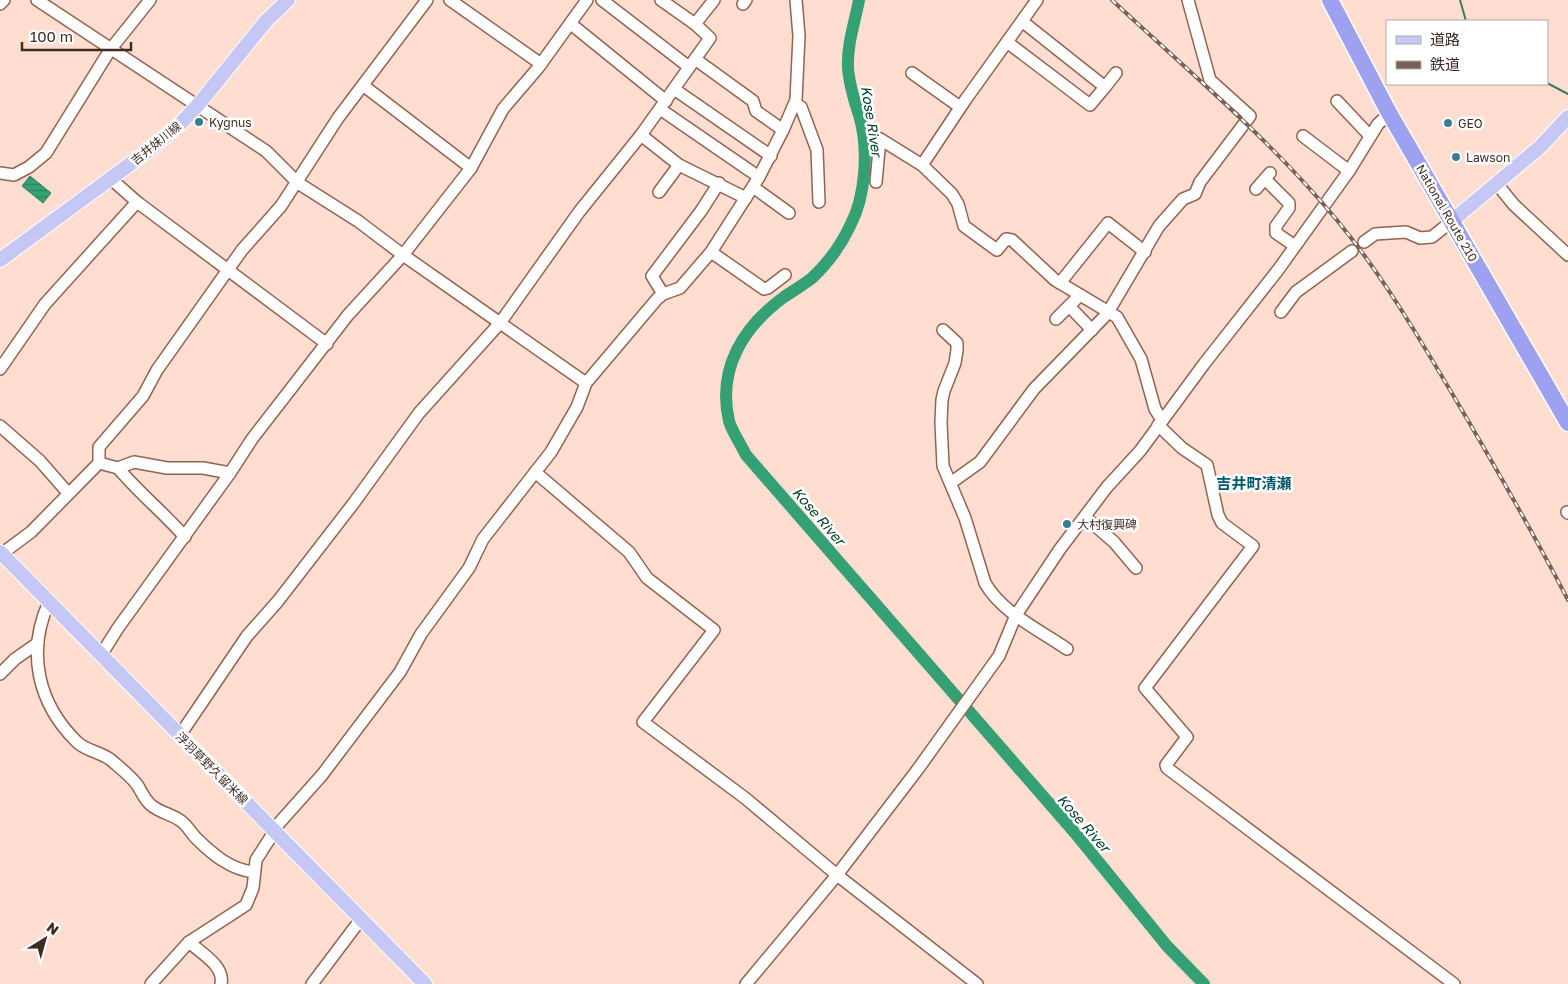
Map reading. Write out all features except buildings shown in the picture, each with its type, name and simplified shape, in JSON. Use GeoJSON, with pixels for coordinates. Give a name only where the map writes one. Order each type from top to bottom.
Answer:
{"type":"FeatureCollection","features":[{"type":"Feature","properties":{"kind":"highway","name":"National Route 210"},"geometry":{"type":"LineString","coordinates":[[1330,0],[1390,114],[1568,423]]}},
{"type":"Feature","properties":{"kind":"main road","name":"吉井妹川線"},"geometry":{"type":"LineString","coordinates":[[0,260],[152,148],[198,105],[266,21],[288,0]]}},
{"type":"Feature","properties":{"kind":"main road"},"geometry":{"type":"LineString","coordinates":[[1452,221],[1541,146],[1568,117]]}},
{"type":"Feature","properties":{"kind":"main road","name":"浮羽草野久留米線"},"geometry":{"type":"LineString","coordinates":[[1,554],[424,984]]}},
{"type":"Feature","properties":{"kind":"street"},"geometry":{"type":"LineString","coordinates":[[0,4],[4,0]]}},
{"type":"Feature","properties":{"kind":"street"},"geometry":{"type":"LineString","coordinates":[[37,0],[110,50],[198,105],[266,151],[298,183],[358,221],[403,255],[586,383]]}},
{"type":"Feature","properties":{"kind":"street"},"geometry":{"type":"LineString","coordinates":[[0,173],[14,175],[29,167],[46,153],[110,50],[150,0]]}},
{"type":"Feature","properties":{"kind":"street"},"geometry":{"type":"LineString","coordinates":[[1,554],[31,532],[99,463],[100,447],[143,396],[157,370],[242,250],[281,206],[298,183],[338,118],[427,0]]}},
{"type":"Feature","properties":{"kind":"street"},"geometry":{"type":"LineString","coordinates":[[450,0],[541,64]]}},
{"type":"Feature","properties":{"kind":"street"},"geometry":{"type":"LineString","coordinates":[[101,655],[118,628],[186,537],[252,439],[354,309],[403,255],[471,168],[503,109],[541,64],[587,0]]}},
{"type":"Feature","properties":{"kind":"street"},"geometry":{"type":"LineString","coordinates":[[602,0],[692,63],[753,101],[756,111],[783,130]]}},
{"type":"Feature","properties":{"kind":"street"},"geometry":{"type":"LineString","coordinates":[[180,736],[247,636],[278,601],[348,511],[418,413],[500,323],[579,212],[663,105],[710,38],[695,24],[661,0]]}},
{"type":"Feature","properties":{"kind":"street"},"geometry":{"type":"LineString","coordinates":[[695,24],[714,0]]}},
{"type":"Feature","properties":{"kind":"street"},"geometry":{"type":"LineString","coordinates":[[151,984],[189,942],[246,905],[253,888],[256,860],[274,830],[322,775],[397,676],[420,634],[470,568],[483,538],[535,472],[568,424],[586,383],[663,294],[680,288],[711,252],[771,156],[795,104],[799,36],[796,0]]}},
{"type":"Feature","properties":{"kind":"street"},"geometry":{"type":"LineString","coordinates":[[922,166],[960,107],[1037,0]]}},
{"type":"Feature","properties":{"kind":"street"},"geometry":{"type":"LineString","coordinates":[[952,482],[980,462],[1034,389],[1112,312],[1167,215],[1183,199],[1195,194],[1200,182],[1250,116],[1210,80],[1188,0]]}},
{"type":"Feature","properties":{"kind":"street"},"geometry":{"type":"LineString","coordinates":[[1023,22],[1105,87]]}},
{"type":"Feature","properties":{"kind":"street"},"geometry":{"type":"LineString","coordinates":[[571,24],[663,105],[756,182],[789,213]]}},
{"type":"Feature","properties":{"kind":"street"},"geometry":{"type":"LineString","coordinates":[[1007,42],[1090,105],[1116,73]]}},
{"type":"Feature","properties":{"kind":"street"},"geometry":{"type":"LineString","coordinates":[[912,73],[960,107]]}},
{"type":"Feature","properties":{"kind":"street"},"geometry":{"type":"LineString","coordinates":[[364,86],[471,168]]}},
{"type":"Feature","properties":{"kind":"street"},"geometry":{"type":"LineString","coordinates":[[674,89],[771,156]]}},
{"type":"Feature","properties":{"kind":"street"},"geometry":{"type":"LineString","coordinates":[[1337,101],[1370,136]]}},
{"type":"Feature","properties":{"kind":"street"},"geometry":{"type":"LineString","coordinates":[[795,104],[801,107],[817,150],[819,202]]}},
{"type":"Feature","properties":{"kind":"street"},"geometry":{"type":"LineString","coordinates":[[746,984],[837,875],[952,721],[999,656],[1016,615],[1085,516],[1160,423],[1295,246],[1349,170],[1378,124],[1390,114]]}},
{"type":"Feature","properties":{"kind":"street"},"geometry":{"type":"LineString","coordinates":[[641,134],[678,165],[719,183],[746,198]]}},
{"type":"Feature","properties":{"kind":"street"},"geometry":{"type":"LineString","coordinates":[[1303,136],[1349,170]]}},
{"type":"Feature","properties":{"kind":"street"},"geometry":{"type":"LineString","coordinates":[[876,182],[880,139],[922,166],[952,194],[958,204],[964,226],[997,250],[1006,239],[1012,240],[1060,283],[1112,312],[1141,359],[1160,423],[1182,448],[1207,465],[1218,515],[1222,523],[1252,546],[1145,688],[1187,737],[1166,765],[1167,768],[1454,984]]}},
{"type":"Feature","properties":{"kind":"street"},"geometry":{"type":"LineString","coordinates":[[660,192],[678,165]]}},
{"type":"Feature","properties":{"kind":"street"},"geometry":{"type":"LineString","coordinates":[[1256,189],[1267,176],[1289,203],[1289,208],[1276,226],[1276,233],[1295,246]]}},
{"type":"Feature","properties":{"kind":"street"},"geometry":{"type":"LineString","coordinates":[[110,178],[137,202],[327,344]]}},
{"type":"Feature","properties":{"kind":"street"},"geometry":{"type":"LineString","coordinates":[[663,294],[652,276],[711,197],[719,183]]}},
{"type":"Feature","properties":{"kind":"street"},"geometry":{"type":"LineString","coordinates":[[1497,184],[1514,205],[1568,255]]}},
{"type":"Feature","properties":{"kind":"street"},"geometry":{"type":"LineString","coordinates":[[0,369],[45,304],[137,202]]}},
{"type":"Feature","properties":{"kind":"street"},"geometry":{"type":"LineString","coordinates":[[1364,242],[1375,234],[1406,232],[1420,238],[1432,238],[1452,221]]}},
{"type":"Feature","properties":{"kind":"street"},"geometry":{"type":"LineString","coordinates":[[1060,283],[1108,223],[1145,252]]}},
{"type":"Feature","properties":{"kind":"street"},"geometry":{"type":"LineString","coordinates":[[1281,312],[1296,292],[1352,251]]}},
{"type":"Feature","properties":{"kind":"street"},"geometry":{"type":"LineString","coordinates":[[711,252],[764,289],[785,275]]}},
{"type":"Feature","properties":{"kind":"street"},"geometry":{"type":"LineString","coordinates":[[1056,319],[1080,295]]}},
{"type":"Feature","properties":{"kind":"street"},"geometry":{"type":"LineString","coordinates":[[1069,306],[1092,330]]}},
{"type":"Feature","properties":{"kind":"street"},"geometry":{"type":"LineString","coordinates":[[943,330],[957,343],[955,363],[944,391],[941,422],[943,466],[952,482],[986,583],[990,590],[1016,615],[1068,649]]}},
{"type":"Feature","properties":{"kind":"street"},"geometry":{"type":"LineString","coordinates":[[0,426],[40,461],[68,493]]}},
{"type":"Feature","properties":{"kind":"street"},"geometry":{"type":"LineString","coordinates":[[118,468],[134,462],[167,468],[203,468],[230,473]]}},
{"type":"Feature","properties":{"kind":"street"},"geometry":{"type":"LineString","coordinates":[[99,463],[118,468],[137,490],[186,537]]}},
{"type":"Feature","properties":{"kind":"street"},"geometry":{"type":"LineString","coordinates":[[535,472],[629,552],[647,578],[714,630],[643,722],[744,797],[837,875],[977,984]]}},
{"type":"Feature","properties":{"kind":"street"},"geometry":{"type":"LineString","coordinates":[[1085,516],[1114,542],[1136,568]]}},
{"type":"Feature","properties":{"kind":"street"},"geometry":{"type":"LineString","coordinates":[[49,602],[44,613],[36,659],[41,682],[54,712],[78,743],[108,758],[132,778],[150,805],[184,823],[197,839],[228,864],[238,869],[254,872]]}},
{"type":"Feature","properties":{"kind":"street"},"geometry":{"type":"LineString","coordinates":[[0,674],[15,659],[38,643]]}},
{"type":"Feature","properties":{"kind":"street"},"geometry":{"type":"LineString","coordinates":[[312,984],[361,919]]}},
{"type":"Feature","properties":{"kind":"street"},"geometry":{"type":"LineString","coordinates":[[189,942],[218,969],[222,977],[221,984]]}},
{"type":"Feature","properties":{"kind":"shaded area"},"geometry":{"type":"Polygon","coordinates":[[[30,176],[51,193],[43,203],[22,186],[30,176]]]}},
{"type":"Feature","properties":{"kind":"waterway","name":"Kose River"},"geometry":{"type":"LineString","coordinates":[[859,0],[850,41],[848,67],[864,142],[864,172],[860,201],[838,247],[818,273],[769,309],[745,336],[730,367],[727,384],[726,402],[730,425],[746,455],[1075,833],[1167,946],[1204,984]]}},
{"type":"Feature","properties":{"kind":"waterway"},"geometry":{"type":"LineString","coordinates":[[1460,0],[1466,20]]}},
{"type":"Feature","properties":{"kind":"waterway"},"geometry":{"type":"LineString","coordinates":[[1548,84],[1568,94]]}},
{"type":"Feature","properties":{"kind":"railway"},"geometry":{"type":"LineString","coordinates":[[1112,0],[1256,133],[1310,189],[1352,239],[1396,302],[1437,368],[1481,442],[1568,600]]}},
{"type":"Feature","properties":{"kind":"place","name":"Kygnus"},"geometry":{"type":"Point","coordinates":[199,122]}},
{"type":"Feature","properties":{"kind":"place","name":"GEO"},"geometry":{"type":"Point","coordinates":[1448,123]}},
{"type":"Feature","properties":{"kind":"place","name":"Lawson"},"geometry":{"type":"Point","coordinates":[1456,157]}},
{"type":"Feature","properties":{"kind":"place","name":"大村復興碑"},"geometry":{"type":"Point","coordinates":[1067,524]}},
{"type":"Feature","properties":{"kind":"district","name":"吉井町清瀬"},"geometry":{"type":"Point","coordinates":[1254,483]}}]}
